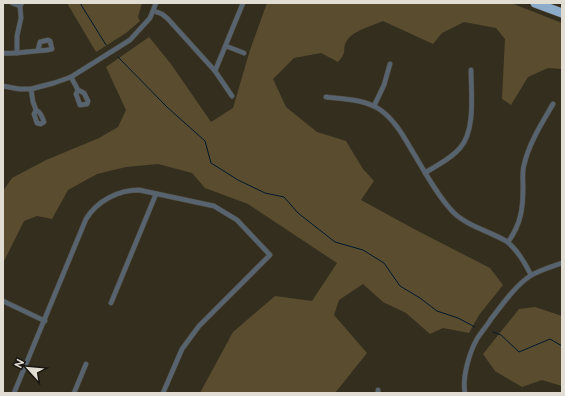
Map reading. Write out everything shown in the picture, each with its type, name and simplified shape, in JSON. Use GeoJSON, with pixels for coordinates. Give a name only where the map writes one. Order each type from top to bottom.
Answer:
{"type":"FeatureCollection","features":[{"type":"Feature","properties":{"kind":"highway"},"geometry":{"type":"LineString","coordinates":[[535,3],[562,13]]}},
{"type":"Feature","properties":{"kind":"street"},"geometry":{"type":"LineString","coordinates":[[12,3],[21,5],[21,18],[17,36],[17,53]]}},
{"type":"Feature","properties":{"kind":"street"},"geometry":{"type":"LineString","coordinates":[[3,86],[19,89],[31,89],[71,77],[130,40],[144,26],[154,11],[156,3]]}},
{"type":"Feature","properties":{"kind":"street"},"geometry":{"type":"LineString","coordinates":[[215,71],[243,3]]}},
{"type":"Feature","properties":{"kind":"street"},"geometry":{"type":"LineString","coordinates":[[154,11],[162,14],[168,19],[215,71],[232,96]]}},
{"type":"Feature","properties":{"kind":"street"},"geometry":{"type":"LineString","coordinates":[[226,46],[244,53]]}},
{"type":"Feature","properties":{"kind":"street"},"geometry":{"type":"LineString","coordinates":[[3,52],[24,53],[38,50]]}},
{"type":"Feature","properties":{"kind":"street"},"geometry":{"type":"LineString","coordinates":[[374,106],[384,85],[390,64]]}},
{"type":"Feature","properties":{"kind":"street"},"geometry":{"type":"LineString","coordinates":[[425,172],[451,156],[465,141],[470,117],[471,70]]}},
{"type":"Feature","properties":{"kind":"street"},"geometry":{"type":"LineString","coordinates":[[71,77],[78,90]]}},
{"type":"Feature","properties":{"kind":"street"},"geometry":{"type":"LineString","coordinates":[[31,89],[36,110]]}},
{"type":"Feature","properties":{"kind":"street"},"geometry":{"type":"LineString","coordinates":[[326,97],[361,102],[374,106],[388,116],[401,132],[440,197],[454,213],[463,220],[508,242],[524,262],[531,275]]}},
{"type":"Feature","properties":{"kind":"street"},"geometry":{"type":"LineString","coordinates":[[508,242],[515,232],[521,218],[524,166],[531,146],[553,104]]}},
{"type":"Feature","properties":{"kind":"street"},"geometry":{"type":"LineString","coordinates":[[14,393],[86,219],[92,211],[113,195],[125,191],[139,190],[214,206],[237,220],[270,255],[199,326],[182,349],[163,393]]}},
{"type":"Feature","properties":{"kind":"street"},"geometry":{"type":"LineString","coordinates":[[111,303],[156,194]]}},
{"type":"Feature","properties":{"kind":"street"},"geometry":{"type":"LineString","coordinates":[[465,393],[466,368],[476,340],[519,285],[531,275],[562,263]]}},
{"type":"Feature","properties":{"kind":"street"},"geometry":{"type":"LineString","coordinates":[[3,301],[45,320]]}},
{"type":"Feature","properties":{"kind":"street"},"geometry":{"type":"LineString","coordinates":[[74,393],[86,364]]}},
{"type":"Feature","properties":{"kind":"shaded area"},"geometry":{"type":"Polygon","coordinates":[[[67,3],[142,3],[138,17],[140,21],[126,33],[96,52],[67,3]]]}},
{"type":"Feature","properties":{"kind":"shaded area"},"geometry":{"type":"Polygon","coordinates":[[[267,3],[511,3],[562,23],[562,69],[548,68],[528,77],[511,105],[502,99],[505,39],[496,28],[464,22],[442,33],[433,44],[383,21],[353,34],[346,42],[344,53],[338,62],[321,53],[294,58],[273,79],[286,107],[317,132],[346,141],[363,169],[374,181],[361,200],[490,268],[503,285],[479,315],[469,333],[443,328],[430,334],[406,313],[383,302],[363,284],[339,300],[334,315],[367,353],[335,393],[200,393],[233,332],[275,296],[312,301],[337,263],[248,204],[205,188],[192,173],[158,164],[126,167],[97,174],[68,190],[52,219],[37,216],[24,221],[3,263],[3,191],[12,178],[46,160],[99,138],[118,127],[126,110],[106,67],[149,37],[171,64],[211,122],[233,108],[250,50],[267,3]]]}},
{"type":"Feature","properties":{"kind":"shaded area"},"geometry":{"type":"Polygon","coordinates":[[[535,307],[562,316],[562,386],[542,380],[522,387],[495,371],[483,354],[519,309],[535,307]]]}},
{"type":"Feature","properties":{"kind":"waterway"},"geometry":{"type":"LineString","coordinates":[[80,3],[106,45]]}},
{"type":"Feature","properties":{"kind":"waterway"},"geometry":{"type":"LineString","coordinates":[[118,57],[167,107],[205,141],[211,163],[238,180],[265,193],[284,197],[298,213],[335,242],[363,250],[384,263],[400,286],[420,298],[437,311],[458,318],[475,327]]}},
{"type":"Feature","properties":{"kind":"waterway"},"geometry":{"type":"LineString","coordinates":[[493,332],[501,335],[519,352],[550,339],[562,346]]}}]}
